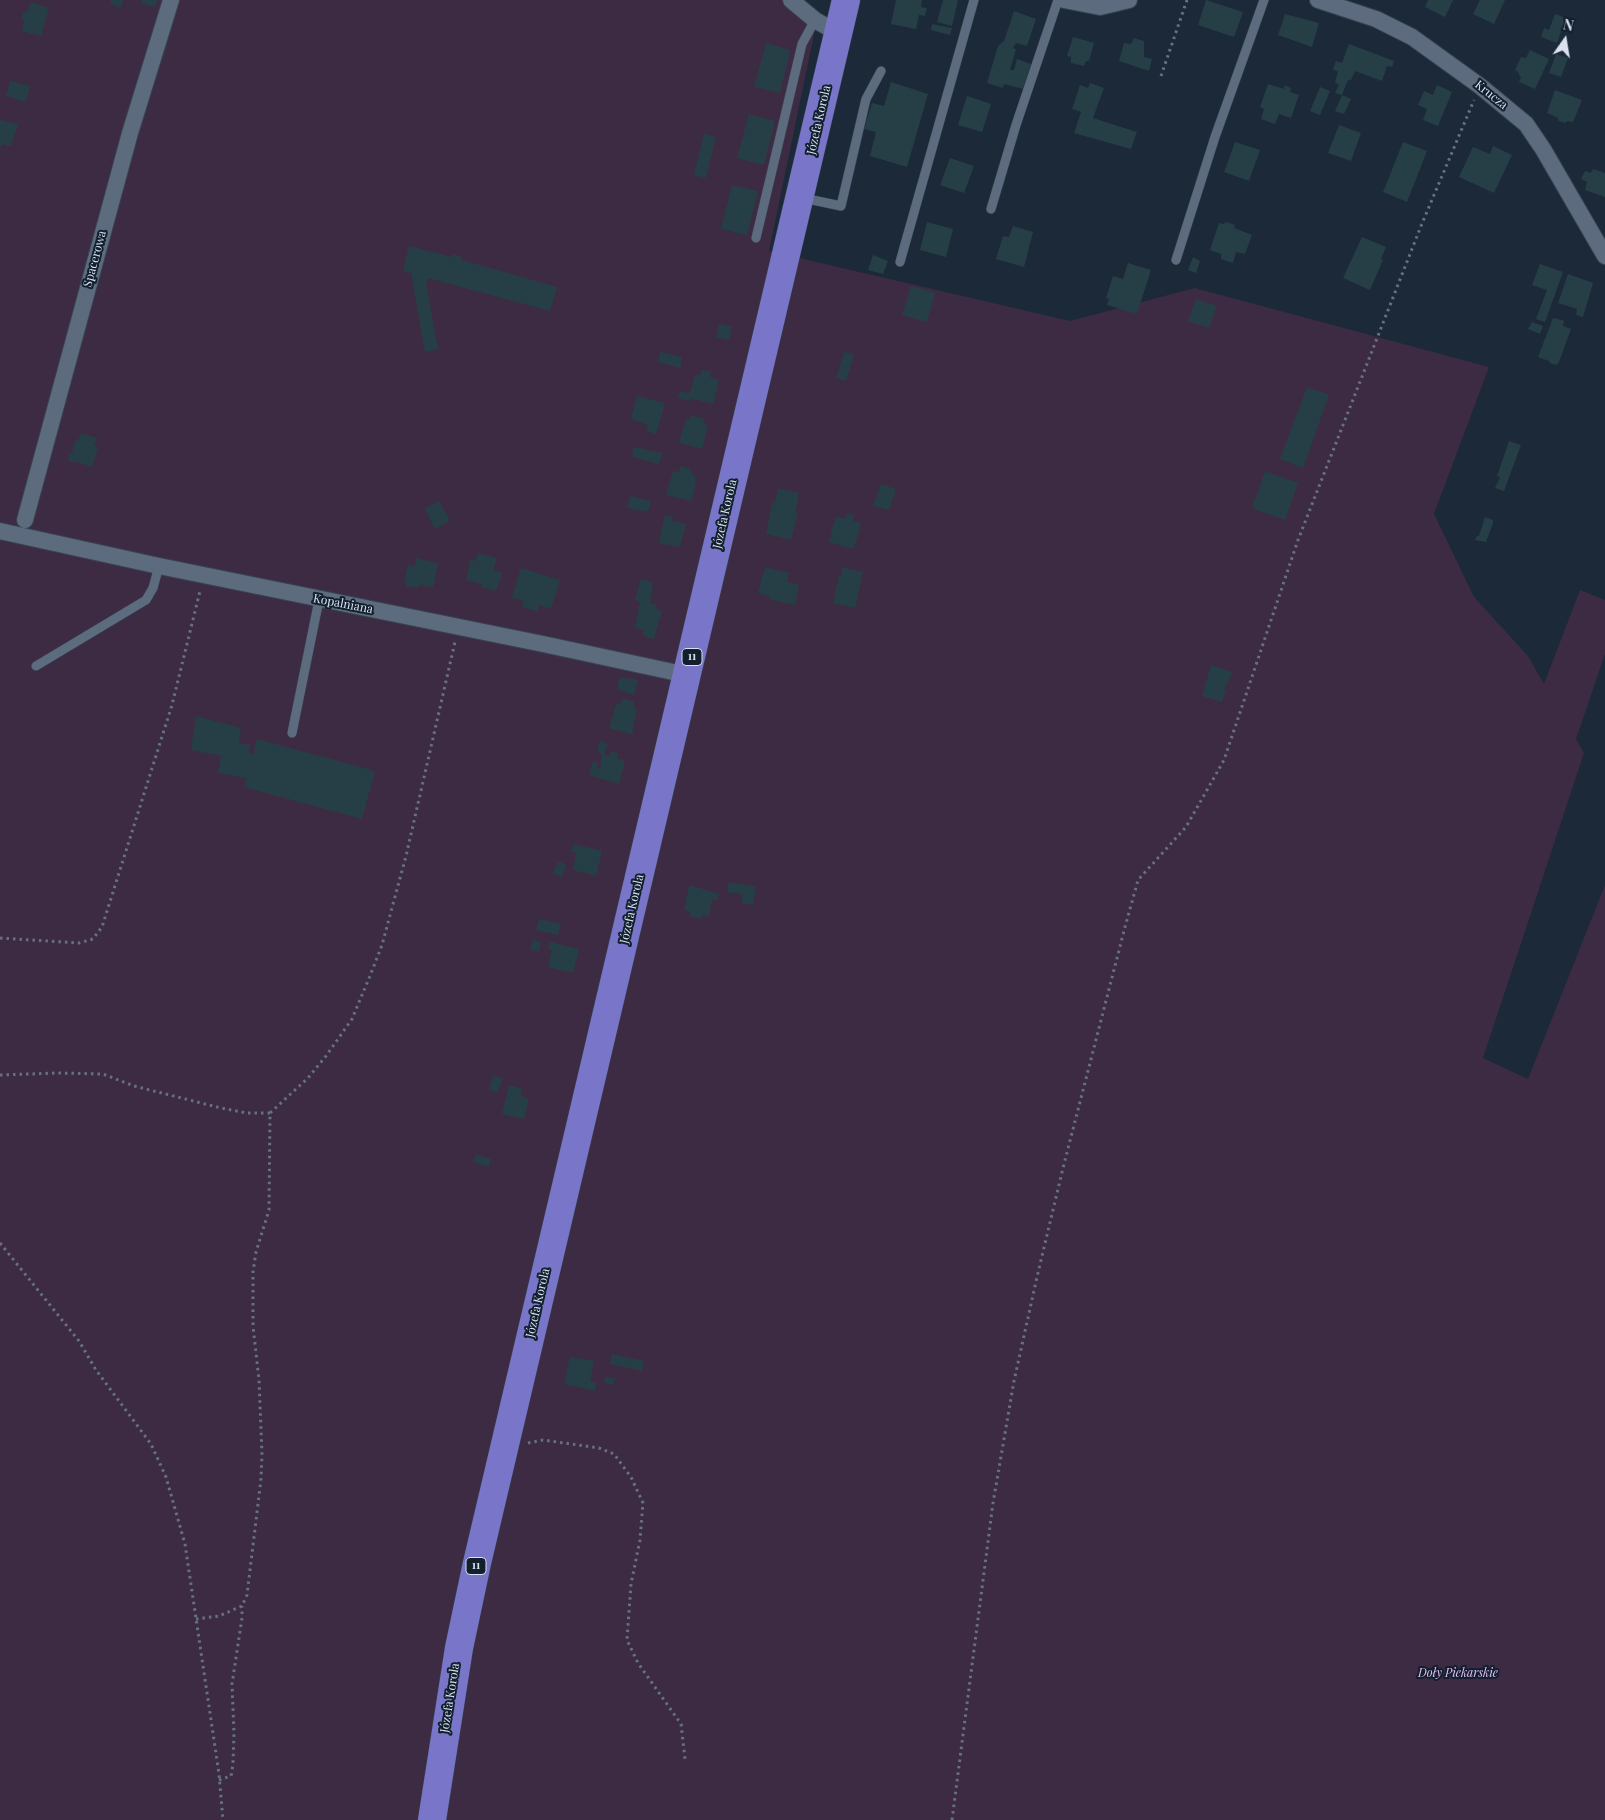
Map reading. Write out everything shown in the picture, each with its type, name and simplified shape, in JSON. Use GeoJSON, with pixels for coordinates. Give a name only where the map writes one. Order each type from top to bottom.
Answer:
{"type":"FeatureCollection","features":[{"type":"Feature","properties":{"kind":"highway","name":"Józefa Korola"},"geometry":{"type":"LineString","coordinates":[[432,1820],[459,1648],[504,1448],[846,0]]}},
{"type":"Feature","properties":{"kind":"street","name":"Spacerowa"},"geometry":{"type":"LineString","coordinates":[[25,520],[130,133],[171,0]]}},
{"type":"Feature","properties":{"kind":"street"},"geometry":{"type":"LineString","coordinates":[[791,0],[814,20],[839,31]]}},
{"type":"Feature","properties":{"kind":"street"},"geometry":{"type":"LineString","coordinates":[[1064,0],[1100,7],[1129,0]]}},
{"type":"Feature","properties":{"kind":"street","name":"Krucza"},"geometry":{"type":"LineString","coordinates":[[1318,0],[1376,19],[1412,37],[1480,86],[1526,124],[1543,149],[1605,256]]}},
{"type":"Feature","properties":{"kind":"street","name":"Kopalniana"},"geometry":{"type":"LineString","coordinates":[[0,531],[319,600],[458,626],[687,675]]}},
{"type":"Feature","properties":{"kind":"lane"},"geometry":{"type":"LineString","coordinates":[[900,262],[974,0]]}},
{"type":"Feature","properties":{"kind":"lane"},"geometry":{"type":"LineString","coordinates":[[991,208],[1016,125],[1058,0]]}},
{"type":"Feature","properties":{"kind":"lane"},"geometry":{"type":"LineString","coordinates":[[1176,260],[1215,137],[1264,0]]}},
{"type":"Feature","properties":{"kind":"lane"},"geometry":{"type":"LineString","coordinates":[[756,238],[802,44],[814,20]]}},
{"type":"Feature","properties":{"kind":"lane"},"geometry":{"type":"LineString","coordinates":[[801,197],[841,206],[866,99],[881,71]]}},
{"type":"Feature","properties":{"kind":"lane"},"geometry":{"type":"LineString","coordinates":[[36,666],[146,600],[153,588],[159,566]]}},
{"type":"Feature","properties":{"kind":"lane"},"geometry":{"type":"LineString","coordinates":[[292,733],[319,600]]}},
{"type":"Feature","properties":{"kind":"path"},"geometry":{"type":"LineString","coordinates":[[1162,76],[1186,0]]}},
{"type":"Feature","properties":{"kind":"path"},"geometry":{"type":"LineString","coordinates":[[952,1820],[993,1503],[1014,1381],[1063,1168],[1138,880],[1186,827],[1224,760],[1298,540],[1421,226],[1480,86]]}},
{"type":"Feature","properties":{"kind":"path"},"geometry":{"type":"LineString","coordinates":[[0,938],[79,943],[93,939],[102,928],[172,705],[204,574]]}},
{"type":"Feature","properties":{"kind":"path"},"geometry":{"type":"LineString","coordinates":[[0,1075],[103,1074],[134,1086],[247,1113],[270,1113],[308,1078],[352,1019],[382,945],[406,856],[458,626]]}},
{"type":"Feature","properties":{"kind":"path"},"geometry":{"type":"LineString","coordinates":[[219,1780],[231,1776],[233,1764],[232,1684],[242,1618],[242,1606],[248,1595],[261,1479],[259,1380],[253,1326],[253,1272],[256,1252],[269,1210],[270,1113]]}},
{"type":"Feature","properties":{"kind":"path"},"geometry":{"type":"LineString","coordinates":[[0,1243],[79,1341],[96,1370],[151,1444],[166,1477],[185,1544],[223,1820]]}},
{"type":"Feature","properties":{"kind":"path"},"geometry":{"type":"LineString","coordinates":[[504,1448],[543,1440],[599,1448],[614,1454],[630,1476],[643,1504],[640,1540],[630,1598],[627,1640],[638,1663],[681,1724],[685,1759]]}},
{"type":"Feature","properties":{"kind":"path"},"geometry":{"type":"LineString","coordinates":[[196,1619],[218,1616],[242,1606]]}},
{"type":"Feature","properties":{"kind":"green space","name":"Doły Piekarskie"},"geometry":{"type":"Polygon","coordinates":[[[0,0],[794,0],[817,20],[769,251],[1070,321],[1195,288],[1489,367],[1434,514],[1474,597],[1528,656],[1544,684],[1580,590],[1605,600],[1605,654],[1576,739],[1584,753],[1483,1058],[1528,1079],[1605,885],[1605,1820],[0,1820],[0,0]]]}},
{"type":"Feature","properties":{"kind":"building"},"geometry":{"type":"Polygon","coordinates":[[[111,0],[123,0],[121,8],[110,4],[111,0]]]}},
{"type":"Feature","properties":{"kind":"building"},"geometry":{"type":"Polygon","coordinates":[[[142,0],[157,0],[155,7],[141,3],[142,0]]]}},
{"type":"Feature","properties":{"kind":"building"},"geometry":{"type":"Polygon","coordinates":[[[896,0],[922,0],[921,7],[927,8],[925,16],[919,15],[916,29],[891,24],[896,0]]]}},
{"type":"Feature","properties":{"kind":"building"},"geometry":{"type":"Polygon","coordinates":[[[943,0],[958,0],[952,26],[937,22],[943,0]]]}},
{"type":"Feature","properties":{"kind":"building"},"geometry":{"type":"Polygon","coordinates":[[[1206,0],[1243,12],[1234,37],[1198,25],[1206,0]]]}},
{"type":"Feature","properties":{"kind":"building"},"geometry":{"type":"Polygon","coordinates":[[[1428,0],[1453,0],[1445,17],[1425,7],[1428,0]]]}},
{"type":"Feature","properties":{"kind":"building"},"geometry":{"type":"Polygon","coordinates":[[[1480,0],[1505,0],[1494,24],[1473,14],[1480,0]]]}},
{"type":"Feature","properties":{"kind":"building"},"geometry":{"type":"Polygon","coordinates":[[[31,2],[49,8],[41,36],[22,31],[25,21],[21,19],[24,11],[27,12],[31,2]]]}},
{"type":"Feature","properties":{"kind":"building"},"geometry":{"type":"Polygon","coordinates":[[[1014,11],[1036,19],[1027,46],[1016,43],[1013,48],[1016,49],[1010,70],[1014,70],[1017,59],[1031,64],[1023,89],[1004,84],[1003,88],[987,83],[998,46],[1004,41],[1014,11]]]}},
{"type":"Feature","properties":{"kind":"building"},"geometry":{"type":"Polygon","coordinates":[[[1285,14],[1319,23],[1312,47],[1278,35],[1285,14]]]}},
{"type":"Feature","properties":{"kind":"building"},"geometry":{"type":"Polygon","coordinates":[[[1555,14],[1566,18],[1557,43],[1541,37],[1544,28],[1549,30],[1555,14]]]}},
{"type":"Feature","properties":{"kind":"building"},"geometry":{"type":"Polygon","coordinates":[[[932,24],[952,28],[950,35],[931,30],[932,24]]]}},
{"type":"Feature","properties":{"kind":"building"},"geometry":{"type":"Polygon","coordinates":[[[1073,37],[1094,43],[1089,61],[1086,61],[1084,66],[1071,63],[1071,57],[1067,56],[1073,37]]]}},
{"type":"Feature","properties":{"kind":"building"},"geometry":{"type":"Polygon","coordinates":[[[1134,38],[1144,41],[1144,57],[1152,59],[1149,71],[1119,61],[1124,43],[1131,44],[1134,38]]]}},
{"type":"Feature","properties":{"kind":"building"},"geometry":{"type":"Polygon","coordinates":[[[766,43],[790,50],[780,93],[754,87],[766,43]]]}},
{"type":"Feature","properties":{"kind":"building"},"geometry":{"type":"Polygon","coordinates":[[[1349,44],[1394,61],[1392,67],[1387,66],[1382,81],[1355,71],[1351,80],[1348,80],[1342,95],[1335,93],[1339,85],[1335,82],[1338,72],[1333,69],[1336,61],[1342,63],[1349,44]]]}},
{"type":"Feature","properties":{"kind":"building"},"geometry":{"type":"Polygon","coordinates":[[[1530,50],[1549,59],[1535,89],[1519,82],[1521,77],[1515,70],[1521,57],[1526,58],[1530,50]]]}},
{"type":"Feature","properties":{"kind":"building"},"geometry":{"type":"Polygon","coordinates":[[[1556,54],[1568,58],[1561,77],[1549,73],[1556,54]]]}},
{"type":"Feature","properties":{"kind":"building"},"geometry":{"type":"Polygon","coordinates":[[[10,81],[30,86],[26,102],[6,96],[10,81]]]}},
{"type":"Feature","properties":{"kind":"building"},"geometry":{"type":"Polygon","coordinates":[[[891,82],[928,94],[907,167],[870,156],[876,132],[864,129],[872,103],[884,106],[891,82]]]}},
{"type":"Feature","properties":{"kind":"building"},"geometry":{"type":"Polygon","coordinates":[[[1090,83],[1104,88],[1093,118],[1137,132],[1131,149],[1074,133],[1081,112],[1072,109],[1080,85],[1088,88],[1090,83]]]}},
{"type":"Feature","properties":{"kind":"building"},"geometry":{"type":"Polygon","coordinates":[[[1268,84],[1284,89],[1285,85],[1291,88],[1290,92],[1299,95],[1291,118],[1279,114],[1275,124],[1261,119],[1264,109],[1260,107],[1268,84]]]}},
{"type":"Feature","properties":{"kind":"building"},"geometry":{"type":"Polygon","coordinates":[[[1437,85],[1452,92],[1438,126],[1423,120],[1427,109],[1418,105],[1424,91],[1433,95],[1437,85]]]}},
{"type":"Feature","properties":{"kind":"building"},"geometry":{"type":"Polygon","coordinates":[[[1320,87],[1330,91],[1320,115],[1310,111],[1320,87]]]}},
{"type":"Feature","properties":{"kind":"building"},"geometry":{"type":"Polygon","coordinates":[[[1555,90],[1582,100],[1573,122],[1558,121],[1558,118],[1547,113],[1555,90]]]}},
{"type":"Feature","properties":{"kind":"building"},"geometry":{"type":"Polygon","coordinates":[[[1342,95],[1351,99],[1344,114],[1335,111],[1342,95]]]}},
{"type":"Feature","properties":{"kind":"building"},"geometry":{"type":"Polygon","coordinates":[[[967,96],[991,104],[982,132],[958,125],[967,96]]]}},
{"type":"Feature","properties":{"kind":"building"},"geometry":{"type":"Polygon","coordinates":[[[749,114],[775,121],[764,165],[737,158],[749,114]]]}},
{"type":"Feature","properties":{"kind":"building"},"geometry":{"type":"Polygon","coordinates":[[[0,120],[18,124],[11,146],[3,144],[0,147],[0,120]]]}},
{"type":"Feature","properties":{"kind":"building"},"geometry":{"type":"Polygon","coordinates":[[[1339,125],[1361,133],[1351,161],[1328,153],[1339,125]]]}},
{"type":"Feature","properties":{"kind":"building"},"geometry":{"type":"Polygon","coordinates":[[[704,134],[716,137],[706,178],[694,175],[704,134]]]}},
{"type":"Feature","properties":{"kind":"building"},"geometry":{"type":"Polygon","coordinates":[[[1235,142],[1260,150],[1249,181],[1224,172],[1235,142]]]}},
{"type":"Feature","properties":{"kind":"building"},"geometry":{"type":"Polygon","coordinates":[[[1403,142],[1427,151],[1407,202],[1383,192],[1403,142]]]}},
{"type":"Feature","properties":{"kind":"building"},"geometry":{"type":"Polygon","coordinates":[[[1493,146],[1512,155],[1494,193],[1459,177],[1473,147],[1490,154],[1493,146]]]}},
{"type":"Feature","properties":{"kind":"building"},"geometry":{"type":"Polygon","coordinates":[[[950,158],[974,166],[964,193],[940,185],[950,158]]]}},
{"type":"Feature","properties":{"kind":"building"},"geometry":{"type":"Polygon","coordinates":[[[1593,169],[1605,173],[1605,197],[1585,190],[1587,182],[1581,179],[1585,171],[1591,173],[1593,169]]]}},
{"type":"Feature","properties":{"kind":"building"},"geometry":{"type":"Polygon","coordinates":[[[732,185],[758,191],[747,235],[721,229],[732,185]]]}},
{"type":"Feature","properties":{"kind":"building"},"geometry":{"type":"Polygon","coordinates":[[[927,222],[953,229],[946,257],[920,250],[927,222]]]}},
{"type":"Feature","properties":{"kind":"building"},"geometry":{"type":"Polygon","coordinates":[[[1226,222],[1235,225],[1234,228],[1252,235],[1245,254],[1236,252],[1233,263],[1221,259],[1221,254],[1210,250],[1219,223],[1224,224],[1226,222]]]}},
{"type":"Feature","properties":{"kind":"building"},"geometry":{"type":"Polygon","coordinates":[[[1013,226],[1033,232],[1024,267],[996,259],[1003,236],[1009,237],[1013,226]]]}},
{"type":"Feature","properties":{"kind":"building"},"geometry":{"type":"Polygon","coordinates":[[[1362,237],[1386,247],[1381,259],[1383,260],[1370,290],[1343,278],[1362,237]]]}},
{"type":"Feature","properties":{"kind":"building"},"geometry":{"type":"Polygon","coordinates":[[[409,246],[451,257],[453,254],[462,257],[462,260],[557,287],[550,311],[428,278],[426,283],[438,349],[425,352],[411,273],[403,271],[409,246]]]}},
{"type":"Feature","properties":{"kind":"building"},"geometry":{"type":"Polygon","coordinates":[[[873,255],[888,261],[883,274],[868,270],[873,255]]]}},
{"type":"Feature","properties":{"kind":"building"},"geometry":{"type":"Polygon","coordinates":[[[1193,257],[1200,261],[1196,273],[1188,270],[1193,257]]]}},
{"type":"Feature","properties":{"kind":"building"},"geometry":{"type":"Polygon","coordinates":[[[1128,263],[1151,270],[1137,314],[1107,305],[1109,299],[1106,298],[1113,276],[1123,279],[1128,263]]]}},
{"type":"Feature","properties":{"kind":"building"},"geometry":{"type":"Polygon","coordinates":[[[1540,264],[1563,272],[1545,322],[1536,319],[1547,290],[1532,285],[1540,264]]]}},
{"type":"Feature","properties":{"kind":"building"},"geometry":{"type":"Polygon","coordinates":[[[1568,274],[1593,283],[1583,317],[1576,315],[1577,309],[1558,303],[1568,274]]]}},
{"type":"Feature","properties":{"kind":"building"},"geometry":{"type":"Polygon","coordinates":[[[911,286],[935,293],[927,322],[902,315],[911,286]]]}},
{"type":"Feature","properties":{"kind":"building"},"geometry":{"type":"Polygon","coordinates":[[[1196,299],[1217,306],[1209,328],[1188,321],[1196,299]]]}},
{"type":"Feature","properties":{"kind":"building"},"geometry":{"type":"Polygon","coordinates":[[[1553,318],[1564,321],[1563,326],[1571,329],[1559,362],[1556,365],[1538,357],[1553,318]]]}},
{"type":"Feature","properties":{"kind":"building"},"geometry":{"type":"Polygon","coordinates":[[[1532,322],[1543,326],[1540,334],[1528,329],[1532,322]]]}},
{"type":"Feature","properties":{"kind":"building"},"geometry":{"type":"Polygon","coordinates":[[[719,324],[732,327],[729,340],[716,337],[719,324]]]}},
{"type":"Feature","properties":{"kind":"building"},"geometry":{"type":"Polygon","coordinates":[[[660,352],[682,357],[680,368],[658,362],[660,352]]]}},
{"type":"Feature","properties":{"kind":"building"},"geometry":{"type":"Polygon","coordinates":[[[844,352],[854,355],[846,381],[836,378],[844,352]]]}},
{"type":"Feature","properties":{"kind":"building"},"geometry":{"type":"Polygon","coordinates":[[[702,370],[711,372],[710,377],[719,380],[713,404],[690,398],[689,401],[678,398],[680,391],[690,393],[695,375],[700,375],[702,370]]]}},
{"type":"Feature","properties":{"kind":"building"},"geometry":{"type":"Polygon","coordinates":[[[1307,387],[1329,395],[1303,468],[1280,459],[1307,387]]]}},
{"type":"Feature","properties":{"kind":"building"},"geometry":{"type":"Polygon","coordinates":[[[637,396],[665,403],[656,434],[647,431],[648,425],[631,419],[637,396]]]}},
{"type":"Feature","properties":{"kind":"building"},"geometry":{"type":"Polygon","coordinates":[[[691,415],[704,419],[703,423],[708,425],[702,449],[679,443],[686,419],[690,420],[691,415]]]}},
{"type":"Feature","properties":{"kind":"building"},"geometry":{"type":"Polygon","coordinates":[[[81,433],[97,438],[94,446],[98,447],[92,467],[77,462],[70,462],[68,459],[72,453],[75,440],[78,441],[81,433]]]}},
{"type":"Feature","properties":{"kind":"building"},"geometry":{"type":"Polygon","coordinates":[[[1509,441],[1521,445],[1504,491],[1495,488],[1500,477],[1497,476],[1509,441]]]}},
{"type":"Feature","properties":{"kind":"building"},"geometry":{"type":"Polygon","coordinates":[[[634,447],[662,453],[659,464],[632,457],[634,447]]]}},
{"type":"Feature","properties":{"kind":"building"},"geometry":{"type":"Polygon","coordinates":[[[680,466],[691,469],[691,474],[695,476],[695,488],[691,501],[666,495],[673,471],[679,472],[680,466]]]}},
{"type":"Feature","properties":{"kind":"building"},"geometry":{"type":"Polygon","coordinates":[[[1265,471],[1298,483],[1285,520],[1252,508],[1265,471]]]}},
{"type":"Feature","properties":{"kind":"building"},"geometry":{"type":"Polygon","coordinates":[[[881,484],[896,489],[889,510],[873,506],[881,484]]]}},
{"type":"Feature","properties":{"kind":"building"},"geometry":{"type":"Polygon","coordinates":[[[778,488],[799,493],[795,513],[798,513],[791,540],[766,534],[772,503],[775,503],[778,488]]]}},
{"type":"Feature","properties":{"kind":"building"},"geometry":{"type":"Polygon","coordinates":[[[630,496],[651,501],[648,512],[627,508],[630,496]]]}},
{"type":"Feature","properties":{"kind":"building"},"geometry":{"type":"Polygon","coordinates":[[[439,501],[450,521],[435,529],[425,509],[439,501]]]}},
{"type":"Feature","properties":{"kind":"building"},"geometry":{"type":"Polygon","coordinates":[[[847,513],[854,515],[853,521],[861,523],[854,549],[829,542],[836,516],[845,519],[847,513]]]}},
{"type":"Feature","properties":{"kind":"building"},"geometry":{"type":"Polygon","coordinates":[[[665,515],[673,516],[672,521],[686,524],[680,547],[659,543],[665,515]]]}},
{"type":"Feature","properties":{"kind":"building"},"geometry":{"type":"Polygon","coordinates":[[[1485,517],[1493,520],[1486,542],[1475,540],[1479,536],[1485,517]]]}},
{"type":"Feature","properties":{"kind":"building"},"geometry":{"type":"Polygon","coordinates":[[[478,553],[497,558],[493,571],[502,573],[496,591],[481,587],[482,584],[466,580],[470,560],[475,561],[478,553]]]}},
{"type":"Feature","properties":{"kind":"building"},"geometry":{"type":"Polygon","coordinates":[[[416,558],[438,563],[433,587],[419,585],[418,588],[406,586],[404,581],[408,565],[415,566],[416,558]]]}},
{"type":"Feature","properties":{"kind":"building"},"geometry":{"type":"Polygon","coordinates":[[[765,567],[789,573],[787,582],[799,585],[795,605],[769,599],[770,596],[758,593],[765,567]]]}},
{"type":"Feature","properties":{"kind":"building"},"geometry":{"type":"Polygon","coordinates":[[[842,567],[863,572],[855,608],[833,603],[842,567]]]}},
{"type":"Feature","properties":{"kind":"building"},"geometry":{"type":"Polygon","coordinates":[[[521,568],[560,580],[551,609],[539,605],[538,611],[522,607],[524,601],[512,597],[521,568]]]}},
{"type":"Feature","properties":{"kind":"building"},"geometry":{"type":"Polygon","coordinates":[[[641,579],[653,583],[650,603],[656,605],[656,609],[662,611],[654,639],[643,636],[643,630],[635,628],[640,602],[635,600],[641,579]]]}},
{"type":"Feature","properties":{"kind":"building"},"geometry":{"type":"Polygon","coordinates":[[[1211,665],[1232,672],[1224,689],[1226,690],[1222,702],[1202,696],[1211,665]]]}},
{"type":"Feature","properties":{"kind":"building"},"geometry":{"type":"Polygon","coordinates":[[[620,677],[638,680],[634,695],[617,689],[620,677]]]}},
{"type":"Feature","properties":{"kind":"building"},"geometry":{"type":"Polygon","coordinates":[[[622,698],[634,702],[634,708],[637,709],[632,734],[609,728],[616,704],[620,705],[622,698]]]}},
{"type":"Feature","properties":{"kind":"building"},"geometry":{"type":"Polygon","coordinates":[[[196,716],[241,728],[239,743],[250,745],[249,753],[253,754],[257,739],[375,771],[362,819],[244,787],[247,778],[218,773],[221,756],[191,750],[196,716]]]}},
{"type":"Feature","properties":{"kind":"building"},"geometry":{"type":"Polygon","coordinates":[[[600,741],[608,744],[604,754],[609,756],[611,751],[618,753],[617,758],[625,761],[619,784],[589,775],[593,761],[598,763],[597,769],[600,769],[602,754],[597,751],[600,741]]]}},
{"type":"Feature","properties":{"kind":"building"},"geometry":{"type":"Polygon","coordinates":[[[574,844],[602,851],[596,876],[573,870],[576,853],[571,851],[574,844]]]}},
{"type":"Feature","properties":{"kind":"building"},"geometry":{"type":"Polygon","coordinates":[[[558,861],[566,865],[562,877],[553,874],[558,861]]]}},
{"type":"Feature","properties":{"kind":"building"},"geometry":{"type":"Polygon","coordinates":[[[729,882],[756,887],[753,905],[742,903],[742,894],[727,892],[729,882]]]}},
{"type":"Feature","properties":{"kind":"building"},"geometry":{"type":"Polygon","coordinates":[[[690,885],[719,894],[717,900],[712,900],[709,916],[703,915],[701,919],[689,916],[690,912],[685,910],[690,885]]]}},
{"type":"Feature","properties":{"kind":"building"},"geometry":{"type":"Polygon","coordinates":[[[539,919],[561,924],[558,935],[536,930],[539,919]]]}},
{"type":"Feature","properties":{"kind":"building"},"geometry":{"type":"Polygon","coordinates":[[[533,940],[541,942],[539,952],[530,949],[533,940]]]}},
{"type":"Feature","properties":{"kind":"building"},"geometry":{"type":"Polygon","coordinates":[[[550,942],[579,949],[573,973],[548,967],[552,950],[548,949],[550,942]]]}},
{"type":"Feature","properties":{"kind":"building"},"geometry":{"type":"Polygon","coordinates":[[[493,1076],[503,1078],[498,1092],[489,1090],[493,1076]]]}},
{"type":"Feature","properties":{"kind":"building"},"geometry":{"type":"Polygon","coordinates":[[[509,1085],[522,1089],[521,1096],[529,1099],[524,1119],[502,1114],[509,1085]]]}},
{"type":"Feature","properties":{"kind":"building"},"geometry":{"type":"Polygon","coordinates":[[[476,1154],[491,1159],[489,1167],[473,1162],[476,1154]]]}},
{"type":"Feature","properties":{"kind":"building"},"geometry":{"type":"Polygon","coordinates":[[[612,1354],[644,1361],[642,1371],[610,1364],[612,1354]]]}},
{"type":"Feature","properties":{"kind":"building"},"geometry":{"type":"Polygon","coordinates":[[[570,1357],[594,1361],[590,1381],[596,1383],[595,1391],[564,1384],[570,1357]]]}},
{"type":"Feature","properties":{"kind":"building"},"geometry":{"type":"Polygon","coordinates":[[[605,1377],[615,1378],[613,1385],[605,1383],[605,1377]]]}}]}
